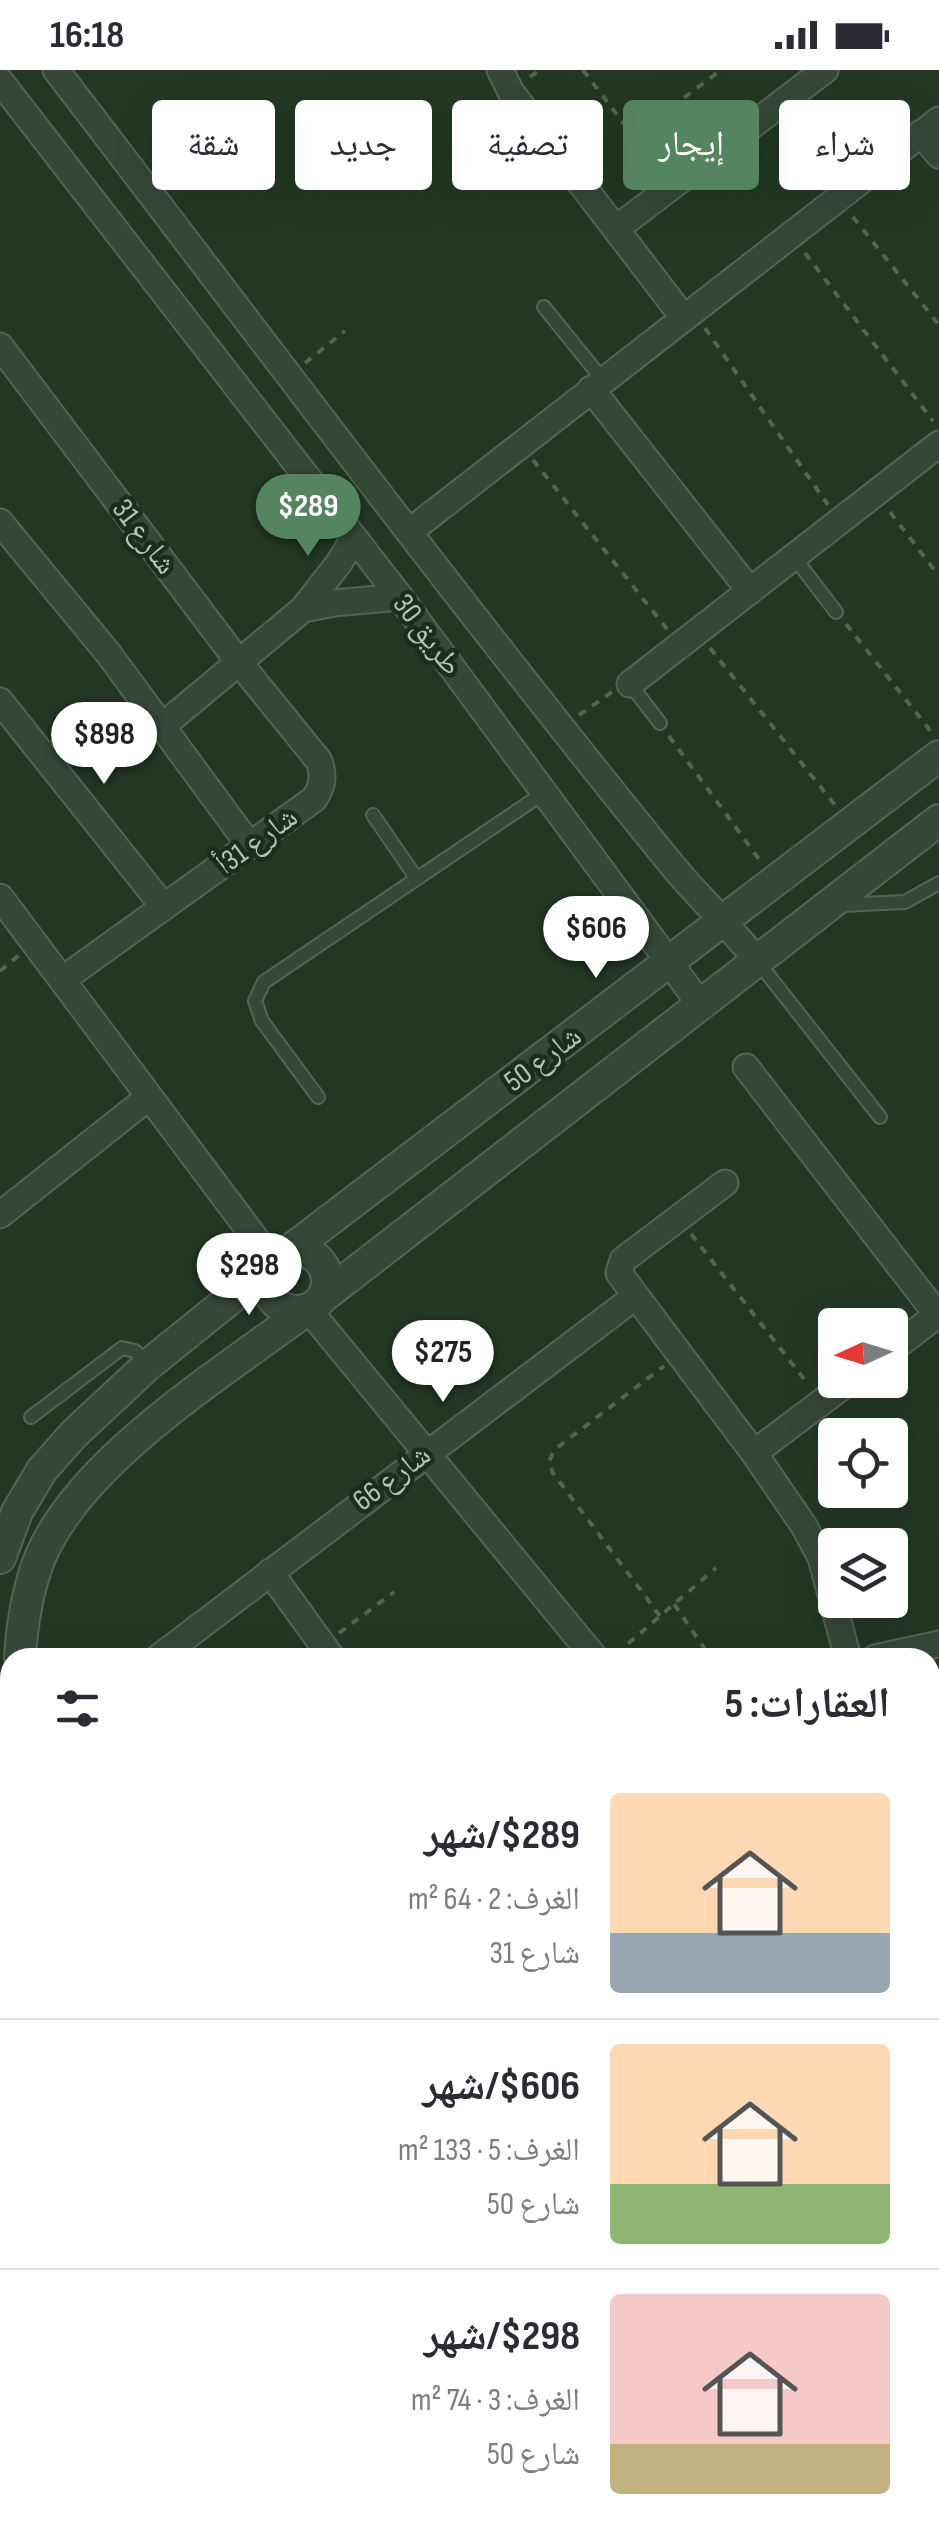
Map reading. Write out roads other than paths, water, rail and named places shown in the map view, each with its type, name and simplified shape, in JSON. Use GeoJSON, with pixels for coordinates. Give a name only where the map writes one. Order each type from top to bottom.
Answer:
{"type":"FeatureCollection","features":[{"type":"Feature","properties":{"kind":"street","name":"طريق 30"},"geometry":{"type":"LineString","coordinates":[[56,70],[563,728],[672,865],[726,920],[758,960]]}},
{"type":"Feature","properties":{"kind":"street"},"geometry":{"type":"LineString","coordinates":[[500,70],[511,92],[688,313]]}},
{"type":"Feature","properties":{"kind":"street"},"geometry":{"type":"LineString","coordinates":[[617,228],[825,70]]}},
{"type":"Feature","properties":{"kind":"street","name":"طريق 30"},"geometry":{"type":"LineString","coordinates":[[0,80],[400,598],[700,1004]]}},
{"type":"Feature","properties":{"kind":"street"},"geometry":{"type":"LineString","coordinates":[[409,532],[930,126],[939,155]]}},
{"type":"Feature","properties":{"kind":"street","name":"شارع 31"},"geometry":{"type":"LineString","coordinates":[[0,346],[238,661]]}},
{"type":"Feature","properties":{"kind":"street"},"geometry":{"type":"LineString","coordinates":[[597,384],[750,592]]}},
{"type":"Feature","properties":{"kind":"street"},"geometry":{"type":"LineString","coordinates":[[630,684],[939,444]]}},
{"type":"Feature","properties":{"kind":"street"},"geometry":{"type":"LineString","coordinates":[[0,522],[108,653],[250,846]]}},
{"type":"Feature","properties":{"kind":"street"},"geometry":{"type":"LineString","coordinates":[[160,728],[303,609],[354,538]]}},
{"type":"Feature","properties":{"kind":"street"},"geometry":{"type":"LineString","coordinates":[[303,609],[400,598]]}},
{"type":"Feature","properties":{"kind":"street","name":"شارع 31أ"},"geometry":{"type":"LineString","coordinates":[[62,980],[314,799],[323,781],[319,761],[238,661]]}},
{"type":"Feature","properties":{"kind":"street"},"geometry":{"type":"LineString","coordinates":[[0,701],[164,907]]}},
{"type":"Feature","properties":{"kind":"street","name":"شارع 50"},"geometry":{"type":"LineString","coordinates":[[0,1558],[17,1512],[42,1470],[148,1364],[278,1260],[939,756]]}},
{"type":"Feature","properties":{"kind":"street","name":"شارع 50"},"geometry":{"type":"LineString","coordinates":[[21,1648],[24,1610],[40,1558],[66,1510],[138,1436],[312,1306],[939,820]]}},
{"type":"Feature","properties":{"kind":"street"},"geometry":{"type":"LineString","coordinates":[[0,897],[278,1260]]}},
{"type":"Feature","properties":{"kind":"street"},"geometry":{"type":"LineString","coordinates":[[746,1067],[938,1316],[908,1338]]}},
{"type":"Feature","properties":{"kind":"street"},"geometry":{"type":"LineString","coordinates":[[0,1215],[149,1096]]}},
{"type":"Feature","properties":{"kind":"street"},"geometry":{"type":"LineString","coordinates":[[726,1183],[620,1264],[621,1277],[754,1452],[822,1558],[845,1648]]}},
{"type":"Feature","properties":{"kind":"street"},"geometry":{"type":"LineString","coordinates":[[307,1252],[321,1262],[328,1279],[312,1306],[288,1310],[273,1300],[266,1283],[278,1260],[307,1252]]}},
{"type":"Feature","properties":{"kind":"street","name":"شارع 66"},"geometry":{"type":"LineString","coordinates":[[170,1648],[636,1296]]}},
{"type":"Feature","properties":{"kind":"street"},"geometry":{"type":"LineString","coordinates":[[312,1306],[425,1453],[586,1648]]}},
{"type":"Feature","properties":{"kind":"street"},"geometry":{"type":"LineString","coordinates":[[754,1452],[827,1398]]}},
{"type":"Feature","properties":{"kind":"street"},"geometry":{"type":"LineString","coordinates":[[270,1572],[325,1648]]}},
{"type":"Feature","properties":{"kind":"lane"},"geometry":{"type":"LineString","coordinates":[[544,307],[597,384]]}},
{"type":"Feature","properties":{"kind":"lane"},"geometry":{"type":"LineString","coordinates":[[794,557],[836,612]]}},
{"type":"Feature","properties":{"kind":"lane"},"geometry":{"type":"LineString","coordinates":[[630,684],[660,723]]}},
{"type":"Feature","properties":{"kind":"lane"},"geometry":{"type":"LineString","coordinates":[[318,1097],[262,1021],[255,1001],[264,982],[545,792]]}},
{"type":"Feature","properties":{"kind":"lane"},"geometry":{"type":"LineString","coordinates":[[373,815],[417,878]]}},
{"type":"Feature","properties":{"kind":"lane"},"geometry":{"type":"LineString","coordinates":[[829,905],[905,902],[939,883]]}},
{"type":"Feature","properties":{"kind":"lane"},"geometry":{"type":"LineString","coordinates":[[758,960],[880,1117]]}},
{"type":"Feature","properties":{"kind":"lane"},"geometry":{"type":"LineString","coordinates":[[31,1416],[122,1348],[136,1351],[148,1364]]}}]}
